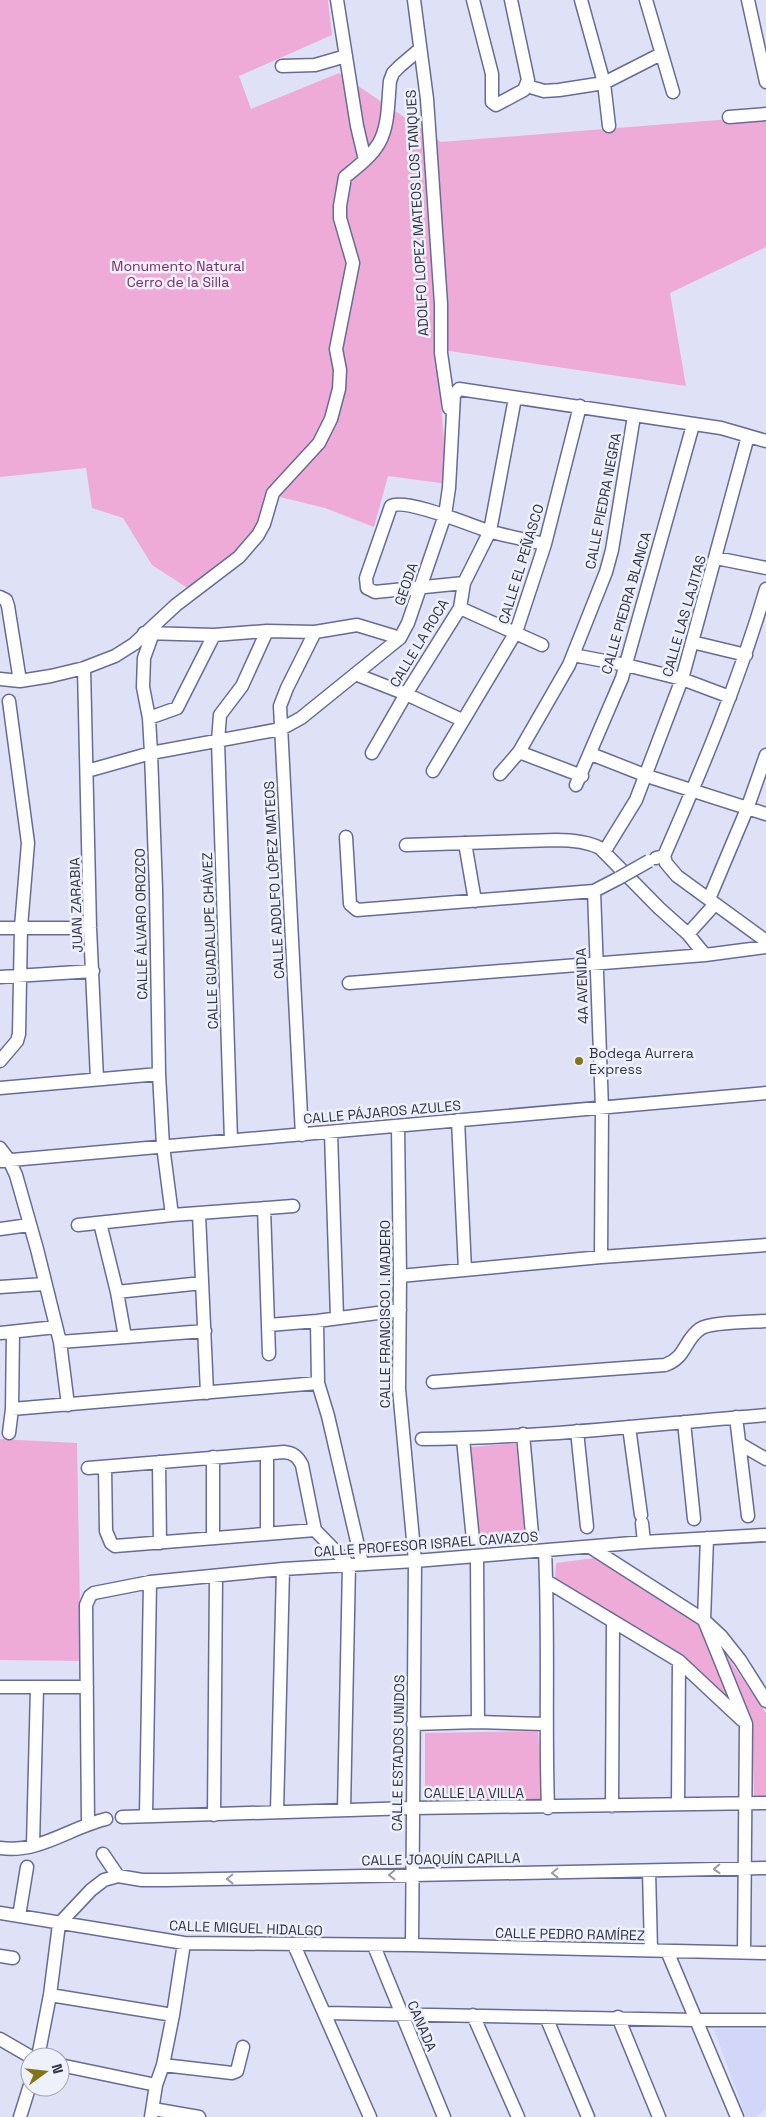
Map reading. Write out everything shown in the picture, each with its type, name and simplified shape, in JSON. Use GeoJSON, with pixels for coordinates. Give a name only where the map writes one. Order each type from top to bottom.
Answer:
{"type":"FeatureCollection","features":[{"type":"Feature","properties":{"kind":"street"},"geometry":{"type":"LineString","coordinates":[[337,0],[357,126],[365,160]]}},
{"type":"Feature","properties":{"kind":"street","name":"ADOLFO LOPEZ MATEOS LOS TANQUES"},"geometry":{"type":"LineString","coordinates":[[414,0],[427,99],[440,304],[440,353],[452,425]]}},
{"type":"Feature","properties":{"kind":"street"},"geometry":{"type":"LineString","coordinates":[[474,0],[492,74],[492,102],[494,105],[498,105],[524,90],[527,86],[528,74],[511,0]]}},
{"type":"Feature","properties":{"kind":"street"},"geometry":{"type":"LineString","coordinates":[[580,0],[604,84],[609,126]]}},
{"type":"Feature","properties":{"kind":"street"},"geometry":{"type":"LineString","coordinates":[[646,0],[673,92]]}},
{"type":"Feature","properties":{"kind":"street"},"geometry":{"type":"LineString","coordinates":[[748,0],[766,82]]}},
{"type":"Feature","properties":{"kind":"street"},"geometry":{"type":"LineString","coordinates":[[0,679],[20,681],[84,668],[127,650],[248,548],[264,524],[272,493],[319,443],[331,419],[340,379],[336,349],[353,263],[340,218],[341,193],[345,177],[365,160],[378,144],[382,135],[390,80],[393,73],[420,49]]}},
{"type":"Feature","properties":{"kind":"street"},"geometry":{"type":"LineString","coordinates":[[527,86],[544,90],[559,90],[604,84],[661,54]]}},
{"type":"Feature","properties":{"kind":"street"},"geometry":{"type":"LineString","coordinates":[[282,66],[316,65],[346,56]]}},
{"type":"Feature","properties":{"kind":"street"},"geometry":{"type":"LineString","coordinates":[[729,118],[766,114]]}},
{"type":"Feature","properties":{"kind":"street","name":"GEODA"},"geometry":{"type":"LineString","coordinates":[[87,771],[151,753],[280,729],[302,718],[400,638],[408,623],[445,515],[449,488],[452,425],[456,391],[463,389],[515,398]]}},
{"type":"Feature","properties":{"kind":"street"},"geometry":{"type":"LineString","coordinates":[[515,398],[721,428],[766,442]]}},
{"type":"Feature","properties":{"kind":"street","name":"CALLE LA ROCA"},"geometry":{"type":"LineString","coordinates":[[372,753],[406,694],[460,608],[464,583],[490,531],[515,398]]}},
{"type":"Feature","properties":{"kind":"street","name":"CALLE EL PEÑASCO"},"geometry":{"type":"LineString","coordinates":[[433,771],[516,632],[545,544],[580,406]]}},
{"type":"Feature","properties":{"kind":"street","name":"CALLE PIEDRA NEGRA"},"geometry":{"type":"LineString","coordinates":[[500,774],[518,752],[573,655],[606,572],[612,550],[634,416]]}},
{"type":"Feature","properties":{"kind":"street","name":"CALLE PIEDRA BLANCA"},"geometry":{"type":"LineString","coordinates":[[518,752],[579,780],[626,665],[693,425]]}},
{"type":"Feature","properties":{"kind":"street","name":"CALLE LAS LAJITAS"},"geometry":{"type":"LineString","coordinates":[[604,852],[636,800],[647,776],[682,679],[748,436]]}},
{"type":"Feature","properties":{"kind":"street"},"geometry":{"type":"LineString","coordinates":[[464,583],[375,592],[367,588],[366,578],[388,509],[391,506],[400,503],[445,515],[490,531],[545,544]]}},
{"type":"Feature","properties":{"kind":"street"},"geometry":{"type":"LineString","coordinates":[[716,558],[766,568]]}},
{"type":"Feature","properties":{"kind":"street"},"geometry":{"type":"LineString","coordinates":[[346,838],[350,904],[354,909],[594,891],[649,861],[664,856],[730,697],[746,655],[766,592]]}},
{"type":"Feature","properties":{"kind":"street"},"geometry":{"type":"LineString","coordinates":[[1,597],[8,606],[20,681]]}},
{"type":"Feature","properties":{"kind":"street"},"geometry":{"type":"LineString","coordinates":[[460,608],[542,645]]}},
{"type":"Feature","properties":{"kind":"street"},"geometry":{"type":"LineString","coordinates":[[148,633],[214,636],[267,631],[315,632],[358,625],[400,638]]}},
{"type":"Feature","properties":{"kind":"street","name":"CALLE GUADALUPE CHÁVEZ"},"geometry":{"type":"LineString","coordinates":[[231,1140],[218,741],[220,715],[242,686],[267,631]]}},
{"type":"Feature","properties":{"kind":"street","name":"CALLE ADOLFO LÓPEZ MATEOS"},"geometry":{"type":"LineString","coordinates":[[302,1135],[280,706],[283,696],[315,632]]}},
{"type":"Feature","properties":{"kind":"street","name":"CALLE ÁLVARO OROZCO"},"geometry":{"type":"LineString","coordinates":[[148,633],[142,672],[144,702],[149,718],[151,753],[156,889],[159,1074],[163,1146],[172,1215]]}},
{"type":"Feature","properties":{"kind":"street"},"geometry":{"type":"LineString","coordinates":[[149,718],[168,713],[177,708],[214,636]]}},
{"type":"Feature","properties":{"kind":"street"},"geometry":{"type":"LineString","coordinates":[[692,642],[746,655]]}},
{"type":"Feature","properties":{"kind":"street"},"geometry":{"type":"LineString","coordinates":[[573,655],[626,665],[682,679],[730,697]]}},
{"type":"Feature","properties":{"kind":"street","name":"JUAN ZARABIA"},"geometry":{"type":"LineString","coordinates":[[84,668],[90,928],[97,1079]]}},
{"type":"Feature","properties":{"kind":"street"},"geometry":{"type":"LineString","coordinates":[[355,674],[406,694],[462,720]]}},
{"type":"Feature","properties":{"kind":"street"},"geometry":{"type":"LineString","coordinates":[[0,1061],[17,1041],[19,1034],[21,927],[28,843],[9,701]]}},
{"type":"Feature","properties":{"kind":"street"},"geometry":{"type":"LineString","coordinates":[[591,754],[647,776],[766,814]]}},
{"type":"Feature","properties":{"kind":"street"},"geometry":{"type":"LineString","coordinates":[[688,934],[712,901],[766,755]]}},
{"type":"Feature","properties":{"kind":"street"},"geometry":{"type":"LineString","coordinates":[[406,845],[569,840],[593,845],[604,852],[659,908],[688,934],[705,955]]}},
{"type":"Feature","properties":{"kind":"street"},"geometry":{"type":"LineString","coordinates":[[465,843],[475,901]]}},
{"type":"Feature","properties":{"kind":"street"},"geometry":{"type":"LineString","coordinates":[[664,856],[670,868],[677,876],[766,941]]}},
{"type":"Feature","properties":{"kind":"street","name":"4A AVENIDA"},"geometry":{"type":"LineString","coordinates":[[594,891],[602,1108],[601,1257]]}},
{"type":"Feature","properties":{"kind":"street"},"geometry":{"type":"LineString","coordinates":[[0,928],[90,928]]}},
{"type":"Feature","properties":{"kind":"street"},"geometry":{"type":"LineString","coordinates":[[348,983],[705,955],[766,947]]}},
{"type":"Feature","properties":{"kind":"street"},"geometry":{"type":"LineString","coordinates":[[0,977],[93,971]]}},
{"type":"Feature","properties":{"kind":"street"},"geometry":{"type":"LineString","coordinates":[[0,1088],[159,1074]]}},
{"type":"Feature","properties":{"kind":"street","name":"CALLE PÁJAROS AZULES"},"geometry":{"type":"LineString","coordinates":[[5,1161],[766,1093]]}},
{"type":"Feature","properties":{"kind":"street"},"geometry":{"type":"LineString","coordinates":[[458,1120],[465,1270]]}},
{"type":"Feature","properties":{"kind":"street","name":"CALLE FRANCISCO I. MADERO"},"geometry":{"type":"LineString","coordinates":[[398,1126],[399,1389],[415,1561]]}},
{"type":"Feature","properties":{"kind":"street"},"geometry":{"type":"LineString","coordinates":[[331,1133],[337,1317]]}},
{"type":"Feature","properties":{"kind":"street"},"geometry":{"type":"LineString","coordinates":[[0,1148],[5,1161],[16,1175],[30,1225],[60,1342],[68,1405]]}},
{"type":"Feature","properties":{"kind":"street"},"geometry":{"type":"LineString","coordinates":[[78,1225],[172,1215],[292,1206]]}},
{"type":"Feature","properties":{"kind":"street"},"geometry":{"type":"LineString","coordinates":[[264,1208],[269,1354]]}},
{"type":"Feature","properties":{"kind":"street"},"geometry":{"type":"LineString","coordinates":[[199,1214],[207,1392]]}},
{"type":"Feature","properties":{"kind":"street"},"geometry":{"type":"LineString","coordinates":[[100,1223],[126,1337]]}},
{"type":"Feature","properties":{"kind":"street"},"geometry":{"type":"LineString","coordinates":[[0,1229],[30,1225]]}},
{"type":"Feature","properties":{"kind":"street"},"geometry":{"type":"LineString","coordinates":[[400,1276],[601,1257],[766,1245]]}},
{"type":"Feature","properties":{"kind":"street"},"geometry":{"type":"LineString","coordinates":[[117,1292],[202,1283]]}},
{"type":"Feature","properties":{"kind":"street"},"geometry":{"type":"LineString","coordinates":[[0,1287],[44,1284]]}},
{"type":"Feature","properties":{"kind":"street"},"geometry":{"type":"LineString","coordinates":[[269,1325],[317,1322],[337,1317],[400,1310]]}},
{"type":"Feature","properties":{"kind":"street"},"geometry":{"type":"LineString","coordinates":[[433,1382],[665,1365],[677,1359],[695,1334],[704,1327],[766,1321]]}},
{"type":"Feature","properties":{"kind":"street"},"geometry":{"type":"LineString","coordinates":[[317,1322],[318,1384],[328,1416],[362,1563]]}},
{"type":"Feature","properties":{"kind":"street"},"geometry":{"type":"LineString","coordinates":[[0,1333],[56,1327]]}},
{"type":"Feature","properties":{"kind":"street"},"geometry":{"type":"LineString","coordinates":[[60,1342],[205,1331]]}},
{"type":"Feature","properties":{"kind":"street"},"geometry":{"type":"LineString","coordinates":[[9,1432],[12,1409],[13,1332]]}},
{"type":"Feature","properties":{"kind":"street"},"geometry":{"type":"LineString","coordinates":[[12,1409],[318,1384]]}},
{"type":"Feature","properties":{"kind":"street"},"geometry":{"type":"LineString","coordinates":[[422,1439],[629,1427],[766,1415]]}},
{"type":"Feature","properties":{"kind":"street"},"geometry":{"type":"LineString","coordinates":[[736,1417],[748,1516]]}},
{"type":"Feature","properties":{"kind":"street"},"geometry":{"type":"LineString","coordinates":[[684,1422],[694,1519]]}},
{"type":"Feature","properties":{"kind":"street"},"geometry":{"type":"LineString","coordinates":[[629,1427],[644,1542]]}},
{"type":"Feature","properties":{"kind":"street"},"geometry":{"type":"LineString","coordinates":[[577,1430],[587,1527]]}},
{"type":"Feature","properties":{"kind":"street"},"geometry":{"type":"LineString","coordinates":[[523,1434],[532,1534]]}},
{"type":"Feature","properties":{"kind":"street"},"geometry":{"type":"LineString","coordinates":[[463,1438],[473,1540]]}},
{"type":"Feature","properties":{"kind":"street"},"geometry":{"type":"LineString","coordinates":[[740,1444],[766,1459]]}},
{"type":"Feature","properties":{"kind":"street"},"geometry":{"type":"LineString","coordinates":[[88,1468],[289,1452],[294,1454],[299,1460],[302,1465],[315,1530],[349,1565],[344,1810]]}},
{"type":"Feature","properties":{"kind":"street"},"geometry":{"type":"LineString","coordinates":[[267,1454],[267,1533]]}},
{"type":"Feature","properties":{"kind":"street"},"geometry":{"type":"LineString","coordinates":[[213,1457],[214,1537]]}},
{"type":"Feature","properties":{"kind":"street"},"geometry":{"type":"LineString","coordinates":[[159,1462],[160,1543]]}},
{"type":"Feature","properties":{"kind":"street"},"geometry":{"type":"LineString","coordinates":[[105,1467],[106,1531],[110,1543],[120,1547],[214,1537],[315,1530]]}},
{"type":"Feature","properties":{"kind":"street","name":"CALLE PROFESOR ISRAEL CAVAZOS"},"geometry":{"type":"LineString","coordinates":[[87,1687],[86,1604],[90,1596],[99,1592],[150,1582],[283,1569],[415,1561],[644,1542],[766,1535]]}},
{"type":"Feature","properties":{"kind":"street"},"geometry":{"type":"LineString","coordinates":[[707,1538],[704,1620],[746,1724],[744,1952]]}},
{"type":"Feature","properties":{"kind":"street"},"geometry":{"type":"LineString","coordinates":[[590,1547],[704,1620],[721,1636],[735,1654],[766,1701]]}},
{"type":"Feature","properties":{"kind":"street"},"geometry":{"type":"LineString","coordinates":[[545,1551],[548,1582],[545,1724],[548,1808]]}},
{"type":"Feature","properties":{"kind":"street"},"geometry":{"type":"LineString","coordinates":[[477,1556],[478,1722]]}},
{"type":"Feature","properties":{"kind":"street","name":"CALLE ESTADOS UNIDOS"},"geometry":{"type":"LineString","coordinates":[[412,1945],[415,1561]]}},
{"type":"Feature","properties":{"kind":"street"},"geometry":{"type":"LineString","coordinates":[[277,1812],[283,1569]]}},
{"type":"Feature","properties":{"kind":"street"},"geometry":{"type":"LineString","coordinates":[[214,1815],[216,1577]]}},
{"type":"Feature","properties":{"kind":"street"},"geometry":{"type":"LineString","coordinates":[[146,1816],[150,1582]]}},
{"type":"Feature","properties":{"kind":"street"},"geometry":{"type":"LineString","coordinates":[[548,1582],[679,1661],[746,1724]]}},
{"type":"Feature","properties":{"kind":"street"},"geometry":{"type":"LineString","coordinates":[[612,1806],[613,1621]]}},
{"type":"Feature","properties":{"kind":"street"},"geometry":{"type":"LineString","coordinates":[[678,1804],[679,1661]]}},
{"type":"Feature","properties":{"kind":"street"},"geometry":{"type":"LineString","coordinates":[[0,1687],[87,1687],[88,1823]]}},
{"type":"Feature","properties":{"kind":"street"},"geometry":{"type":"LineString","coordinates":[[34,1845],[37,1688]]}},
{"type":"Feature","properties":{"kind":"street"},"geometry":{"type":"LineString","coordinates":[[413,1724],[478,1722],[545,1724]]}},
{"type":"Feature","properties":{"kind":"street","name":"CALLE LA VILLA"},"geometry":{"type":"LineString","coordinates":[[122,1817],[412,1808],[548,1808],[766,1803]]}},
{"type":"Feature","properties":{"kind":"street"},"geometry":{"type":"LineString","coordinates":[[0,1848],[20,1848],[53,1840],[88,1823],[106,1819]]}},
{"type":"Feature","properties":{"kind":"street"},"geometry":{"type":"LineString","coordinates":[[40,2047],[50,1995],[59,1924],[91,1890],[104,1880],[118,1876],[104,1854]]}},
{"type":"Feature","properties":{"kind":"street"},"geometry":{"type":"LineString","coordinates":[[19,1916],[27,1867]]}},
{"type":"Feature","properties":{"kind":"street","name":"CALLE JOAQUÍN CAPILLA"},"geometry":{"type":"LineString","coordinates":[[118,1876],[142,1880],[166,1880],[766,1868]]}},
{"type":"Feature","properties":{"kind":"street"},"geometry":{"type":"LineString","coordinates":[[649,1871],[651,1950]]}},
{"type":"Feature","properties":{"kind":"street","name":"CALLE MIGUEL HIDALGO"},"geometry":{"type":"LineString","coordinates":[[0,1913],[184,1943],[374,1946]]}},
{"type":"Feature","properties":{"kind":"street"},"geometry":{"type":"LineString","coordinates":[[184,1943],[173,2015],[163,2064],[156,2086],[152,2113],[199,2117]]}},
{"type":"Feature","properties":{"kind":"street"},"geometry":{"type":"LineString","coordinates":[[294,1945],[370,2117]]}},
{"type":"Feature","properties":{"kind":"street","name":"CALLE PEDRO RAMÍREZ"},"geometry":{"type":"LineString","coordinates":[[374,1946],[412,1945],[766,1953]]}},
{"type":"Feature","properties":{"kind":"street","name":"CANADA"},"geometry":{"type":"LineString","coordinates":[[374,1946],[444,2117]]}},
{"type":"Feature","properties":{"kind":"street"},"geometry":{"type":"LineString","coordinates":[[668,1951],[695,2020],[737,2117]]}},
{"type":"Feature","properties":{"kind":"street"},"geometry":{"type":"LineString","coordinates":[[50,1995],[173,2015]]}},
{"type":"Feature","properties":{"kind":"street"},"geometry":{"type":"LineString","coordinates":[[325,2013],[766,2020]]}},
{"type":"Feature","properties":{"kind":"street"},"geometry":{"type":"LineString","coordinates":[[473,2015],[518,2117]]}},
{"type":"Feature","properties":{"kind":"street"},"geometry":{"type":"LineString","coordinates":[[546,2017],[588,2117]]}},
{"type":"Feature","properties":{"kind":"street"},"geometry":{"type":"LineString","coordinates":[[618,2017],[659,2117]]}},
{"type":"Feature","properties":{"kind":"street"},"geometry":{"type":"LineString","coordinates":[[0,2039],[20,2051]]}},
{"type":"Feature","properties":{"kind":"street"},"geometry":{"type":"LineString","coordinates":[[163,2064],[232,2073],[237,2071],[243,2047]]}},
{"type":"Feature","properties":{"kind":"street"},"geometry":{"type":"LineString","coordinates":[[70,2067],[156,2086]]}},
{"type":"Feature","properties":{"kind":"street"},"geometry":{"type":"LineString","coordinates":[[20,2117],[26,2097]]}},
{"type":"Feature","properties":{"kind":"shaded area"},"geometry":{"type":"Polygon","coordinates":[[[714,2029],[766,2029],[766,2108],[756,2117],[746,2117],[714,2029]]]}},
{"type":"Feature","properties":{"kind":"green space","name":"Monumento Natural Cerro de la Silla"},"geometry":{"type":"Polygon","coordinates":[[[0,0],[328,0],[332,35],[239,76],[251,109],[339,73],[441,142],[766,116],[766,247],[670,293],[686,386],[436,349],[448,484],[388,476],[374,527],[325,508],[276,496],[249,543],[189,589],[152,565],[123,518],[92,508],[86,468],[0,477],[0,0]]]}},
{"type":"Feature","properties":{"kind":"green space"},"geometry":{"type":"Polygon","coordinates":[[[0,1439],[77,1443],[81,1661],[0,1660],[0,1439]]]}},
{"type":"Feature","properties":{"kind":"green space"},"geometry":{"type":"Polygon","coordinates":[[[516,1443],[526,1541],[479,1544],[471,1447],[516,1443]]]}},
{"type":"Feature","properties":{"kind":"green space"},"geometry":{"type":"Polygon","coordinates":[[[594,1558],[702,1624],[737,1709],[685,1661],[555,1579],[556,1563],[594,1558]]]}},
{"type":"Feature","properties":{"kind":"green space"},"geometry":{"type":"Polygon","coordinates":[[[720,1646],[766,1713],[766,1796],[754,1796],[752,1728],[720,1646]]]}},
{"type":"Feature","properties":{"kind":"green space"},"geometry":{"type":"Polygon","coordinates":[[[538,1731],[543,1801],[425,1800],[425,1733],[538,1731]]]}},
{"type":"Feature","properties":{"kind":"place","name":"Bodega Aurrera Express"},"geometry":{"type":"Point","coordinates":[579,1061]}}]}
